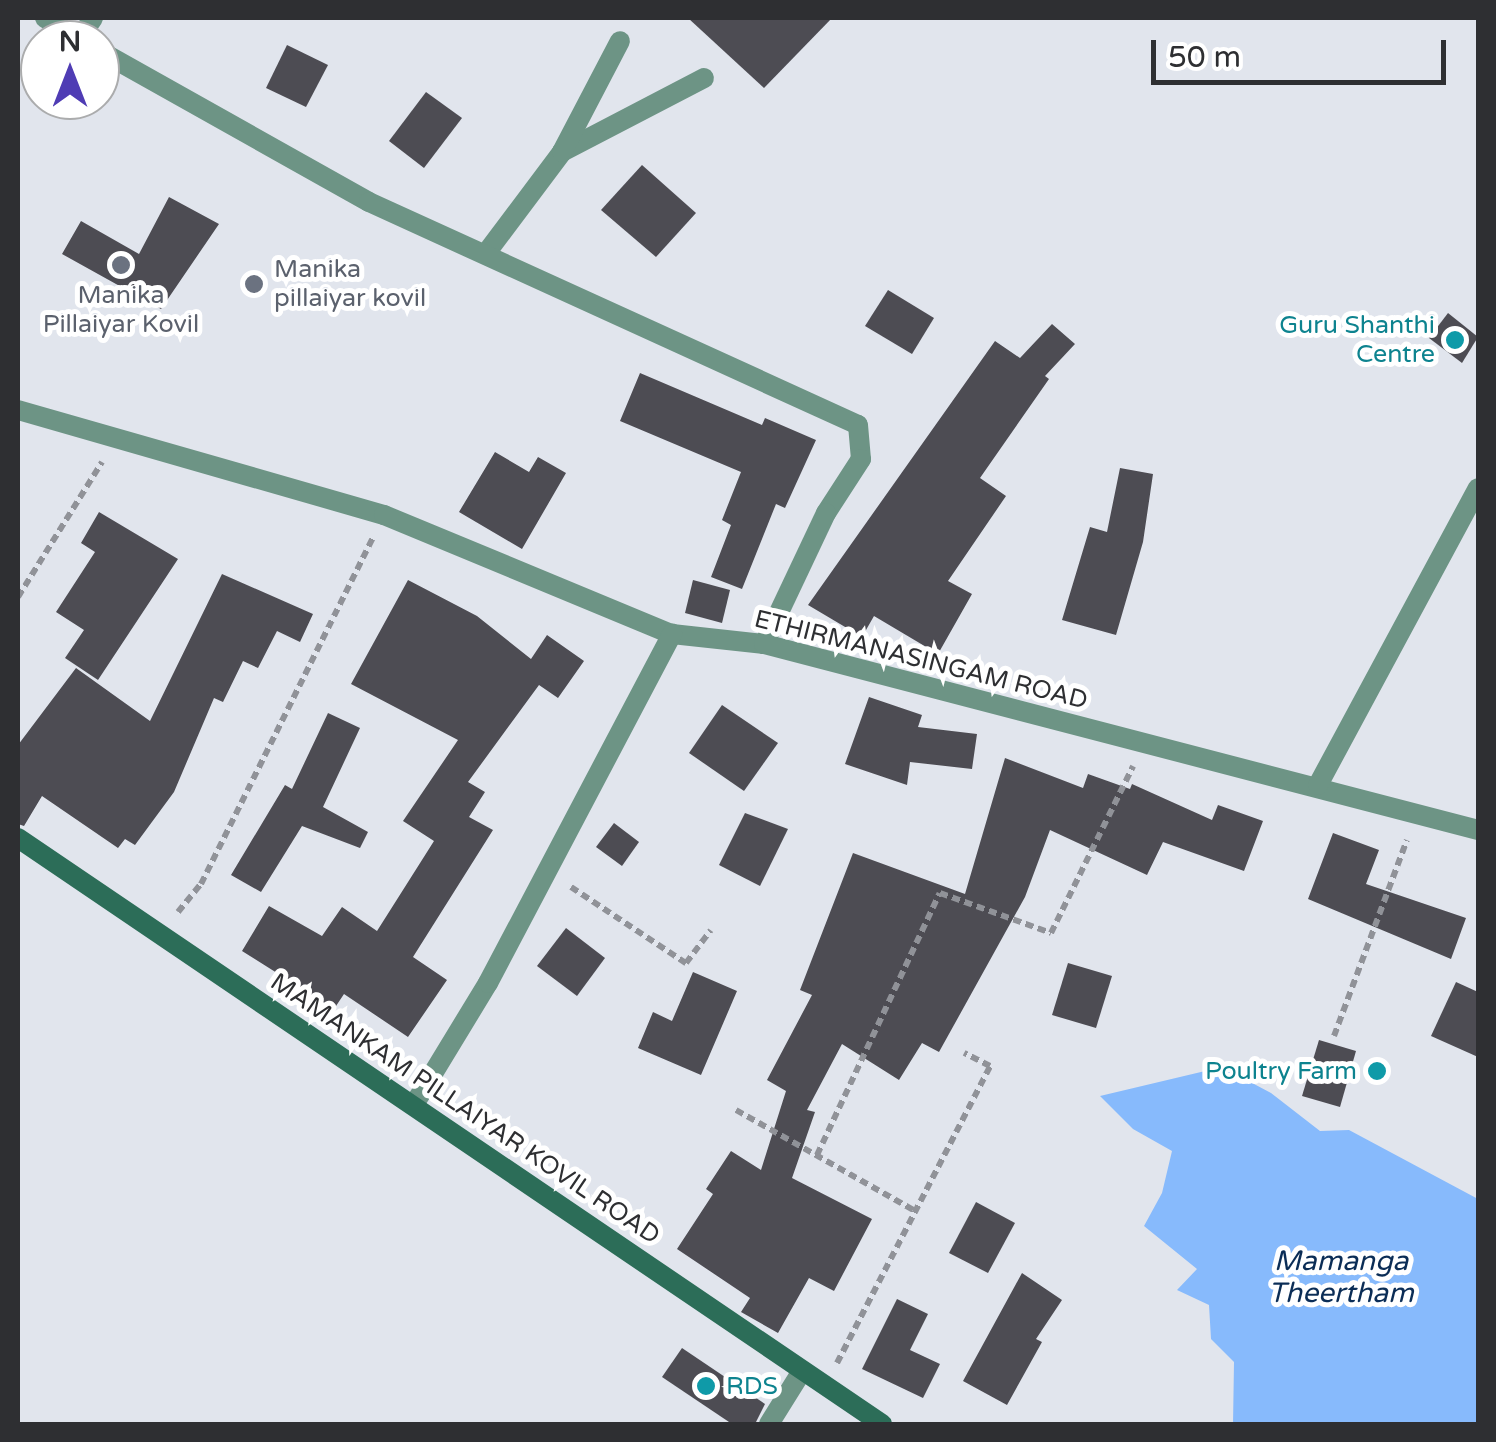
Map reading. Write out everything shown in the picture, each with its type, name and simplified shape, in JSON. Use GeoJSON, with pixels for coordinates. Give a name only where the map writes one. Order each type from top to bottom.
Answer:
{"type":"FeatureCollection","features":[{"type":"Feature","properties":{"kind":"main road","name":"MAMANKAM PILLAIYAR KOVIL ROAD"},"geometry":{"type":"LineString","coordinates":[[18,838],[415,1103],[882,1424]]}},
{"type":"Feature","properties":{"kind":"street"},"geometry":{"type":"LineString","coordinates":[[487,252],[562,152],[620,41]]}},
{"type":"Feature","properties":{"kind":"street"},"geometry":{"type":"LineString","coordinates":[[120,62],[368,202],[487,252],[858,425],[862,459],[826,513],[764,644]]}},
{"type":"Feature","properties":{"kind":"street"},"geometry":{"type":"LineString","coordinates":[[562,152],[704,78]]}},
{"type":"Feature","properties":{"kind":"street","name":"ETHIRMANASINGAM ROAD"},"geometry":{"type":"LineString","coordinates":[[18,410],[384,515],[672,634],[764,644],[1318,785],[1478,830]]}},
{"type":"Feature","properties":{"kind":"street"},"geometry":{"type":"LineString","coordinates":[[1318,785],[1478,488]]}},
{"type":"Feature","properties":{"kind":"street"},"geometry":{"type":"LineString","coordinates":[[415,1103],[547,870],[672,634]]}},
{"type":"Feature","properties":{"kind":"street"},"geometry":{"type":"LineString","coordinates":[[770,1424],[802,1370]]}},
{"type":"Feature","properties":{"kind":"path"},"geometry":{"type":"LineString","coordinates":[[18,597],[116,439]]}},
{"type":"Feature","properties":{"kind":"path"},"geometry":{"type":"LineString","coordinates":[[161,932],[201,884],[384,515]]}},
{"type":"Feature","properties":{"kind":"path"},"geometry":{"type":"LineString","coordinates":[[817,1156],[940,894],[1051,933],[1145,740]]}},
{"type":"Feature","properties":{"kind":"path"},"geometry":{"type":"LineString","coordinates":[[1334,1036],[1418,812]]}},
{"type":"Feature","properties":{"kind":"path"},"geometry":{"type":"LineString","coordinates":[[547,870],[686,962],[711,930]]}},
{"type":"Feature","properties":{"kind":"path"},"geometry":{"type":"LineString","coordinates":[[826,1385],[990,1066],[964,1053]]}},
{"type":"Feature","properties":{"kind":"path"},"geometry":{"type":"LineString","coordinates":[[736,1110],[918,1212]]}},
{"type":"Feature","properties":{"kind":"water","name":"Mamanga Theertham"},"geometry":{"type":"Polygon","coordinates":[[[1222,1067],[1271,1093],[1320,1131],[1349,1130],[1478,1199],[1478,1424],[1233,1424],[1234,1362],[1211,1339],[1209,1305],[1177,1290],[1197,1269],[1144,1226],[1162,1193],[1172,1151],[1133,1129],[1100,1096],[1222,1067]]]}},
{"type":"Feature","properties":{"kind":"building"},"geometry":{"type":"Polygon","coordinates":[[[688,18],[832,18],[764,88],[688,18]]]}},
{"type":"Feature","properties":{"kind":"building"},"geometry":{"type":"Polygon","coordinates":[[[287,45],[328,65],[306,107],[266,88],[287,45]]]}},
{"type":"Feature","properties":{"kind":"building"},"geometry":{"type":"Polygon","coordinates":[[[426,92],[462,118],[424,168],[389,141],[426,92]]]}},
{"type":"Feature","properties":{"kind":"building"},"geometry":{"type":"Polygon","coordinates":[[[642,165],[696,213],[656,257],[601,210],[642,165]]]}},
{"type":"Feature","properties":{"kind":"building"},"geometry":{"type":"Polygon","coordinates":[[[169,197],[219,224],[161,309],[62,254],[81,221],[139,254],[169,197]]]}},
{"type":"Feature","properties":{"kind":"building"},"geometry":{"type":"Polygon","coordinates":[[[888,290],[934,318],[912,354],[865,326],[888,290]]]}},
{"type":"Feature","properties":{"kind":"building","name":"Guru Shanthi Centre"},"geometry":{"type":"Polygon","coordinates":[[[1448,313],[1478,337],[1462,363],[1429,338],[1448,313]]]}},
{"type":"Feature","properties":{"kind":"building"},"geometry":{"type":"Polygon","coordinates":[[[1052,324],[1075,344],[1045,376],[1049,379],[980,478],[1006,496],[948,581],[972,594],[938,654],[874,616],[862,637],[808,605],[995,341],[1020,358],[1052,324]]]}},
{"type":"Feature","properties":{"kind":"building"},"geometry":{"type":"Polygon","coordinates":[[[640,373],[762,425],[765,418],[816,440],[785,508],[776,504],[742,589],[711,577],[731,525],[722,520],[741,472],[620,421],[640,373]]]}},
{"type":"Feature","properties":{"kind":"building"},"geometry":{"type":"Polygon","coordinates":[[[495,452],[529,472],[538,457],[566,473],[522,549],[459,512],[495,452]]]}},
{"type":"Feature","properties":{"kind":"building"},"geometry":{"type":"Polygon","coordinates":[[[1120,468],[1153,474],[1143,542],[1116,635],[1062,620],[1090,527],[1107,532],[1120,468]]]}},
{"type":"Feature","properties":{"kind":"building"},"geometry":{"type":"Polygon","coordinates":[[[99,512],[178,559],[98,680],[65,658],[84,630],[56,612],[95,552],[81,543],[99,512]]]}},
{"type":"Feature","properties":{"kind":"building"},"geometry":{"type":"Polygon","coordinates":[[[222,574],[313,614],[300,642],[277,631],[258,668],[243,661],[223,702],[214,698],[174,792],[135,845],[125,839],[118,848],[42,796],[24,826],[18,824],[18,745],[76,668],[150,721],[222,574]]]}},
{"type":"Feature","properties":{"kind":"building"},"geometry":{"type":"Polygon","coordinates":[[[408,580],[477,616],[531,659],[547,635],[584,661],[558,698],[539,685],[468,782],[485,792],[469,817],[493,830],[413,957],[447,980],[408,1037],[344,994],[334,1009],[242,951],[269,906],[322,936],[342,907],[377,931],[434,841],[403,821],[458,740],[351,684],[408,580]]]}},
{"type":"Feature","properties":{"kind":"building"},"geometry":{"type":"Polygon","coordinates":[[[693,580],[730,590],[722,623],[685,613],[693,580]]]}},
{"type":"Feature","properties":{"kind":"building"},"geometry":{"type":"Polygon","coordinates":[[[869,697],[922,715],[918,727],[977,734],[972,769],[910,762],[907,785],[845,764],[869,697]]]}},
{"type":"Feature","properties":{"kind":"building"},"geometry":{"type":"Polygon","coordinates":[[[722,705],[778,743],[744,791],[689,753],[722,705]]]}},
{"type":"Feature","properties":{"kind":"building"},"geometry":{"type":"Polygon","coordinates":[[[328,713],[360,728],[323,807],[368,832],[360,848],[302,826],[261,892],[231,875],[285,785],[292,789],[328,713]]]}},
{"type":"Feature","properties":{"kind":"building"},"geometry":{"type":"Polygon","coordinates":[[[1005,758],[1083,788],[1088,774],[1130,789],[1132,784],[1212,820],[1218,805],[1263,821],[1244,871],[1163,842],[1147,875],[1050,830],[1025,897],[939,1052],[922,1043],[899,1080],[842,1044],[807,1110],[815,1112],[792,1178],[872,1219],[834,1291],[809,1278],[778,1333],[741,1312],[750,1298],[677,1249],[713,1194],[706,1189],[731,1151],[761,1170],[786,1091],[767,1080],[812,995],[800,990],[853,853],[965,894],[1005,758]]]}},
{"type":"Feature","properties":{"kind":"building"},"geometry":{"type":"Polygon","coordinates":[[[745,813],[788,829],[760,886],[719,865],[745,813]]]}},
{"type":"Feature","properties":{"kind":"building"},"geometry":{"type":"Polygon","coordinates":[[[614,823],[639,842],[622,866],[596,847],[614,823]]]}},
{"type":"Feature","properties":{"kind":"building"},"geometry":{"type":"Polygon","coordinates":[[[1333,833],[1379,850],[1366,884],[1466,918],[1451,959],[1308,899],[1333,833]]]}},
{"type":"Feature","properties":{"kind":"building"},"geometry":{"type":"Polygon","coordinates":[[[566,928],[605,958],[577,996],[537,966],[566,928]]]}},
{"type":"Feature","properties":{"kind":"building"},"geometry":{"type":"Polygon","coordinates":[[[1068,963],[1112,976],[1096,1028],[1052,1015],[1068,963]]]}},
{"type":"Feature","properties":{"kind":"building"},"geometry":{"type":"Polygon","coordinates":[[[693,972],[737,991],[701,1075],[638,1048],[653,1012],[672,1021],[693,972]]]}},
{"type":"Feature","properties":{"kind":"building"},"geometry":{"type":"Polygon","coordinates":[[[1456,982],[1478,992],[1478,1057],[1431,1036],[1456,982]]]}},
{"type":"Feature","properties":{"kind":"building"},"geometry":{"type":"Polygon","coordinates":[[[1319,1040],[1356,1051],[1340,1107],[1302,1096],[1319,1040]]]}},
{"type":"Feature","properties":{"kind":"building"},"geometry":{"type":"Polygon","coordinates":[[[976,1202],[1015,1223],[988,1273],[949,1253],[976,1202]]]}},
{"type":"Feature","properties":{"kind":"building"},"geometry":{"type":"Polygon","coordinates":[[[1022,1273],[1062,1300],[1036,1339],[1042,1342],[1007,1405],[963,1381],[1022,1273]]]}},
{"type":"Feature","properties":{"kind":"building"},"geometry":{"type":"Polygon","coordinates":[[[897,1299],[928,1314],[910,1350],[940,1364],[923,1398],[862,1369],[897,1299]]]}},
{"type":"Feature","properties":{"kind":"building","name":"RDS"},"geometry":{"type":"Polygon","coordinates":[[[682,1348],[765,1404],[755,1424],[732,1424],[662,1377],[682,1348]]]}},
{"type":"Feature","properties":{"kind":"place","name":"Manika Pillaiyar Kovil"},"geometry":{"type":"Point","coordinates":[121,265]}},
{"type":"Feature","properties":{"kind":"place","name":"Manika pillaiyar kovil"},"geometry":{"type":"Point","coordinates":[254,284]}},
{"type":"Feature","properties":{"kind":"place","name":"Guru Shanthi Centre"},"geometry":{"type":"Point","coordinates":[1455,340]}},
{"type":"Feature","properties":{"kind":"place","name":"Poultry Farm"},"geometry":{"type":"Point","coordinates":[1377,1071]}},
{"type":"Feature","properties":{"kind":"place","name":"RDS"},"geometry":{"type":"Point","coordinates":[706,1386]}}]}
